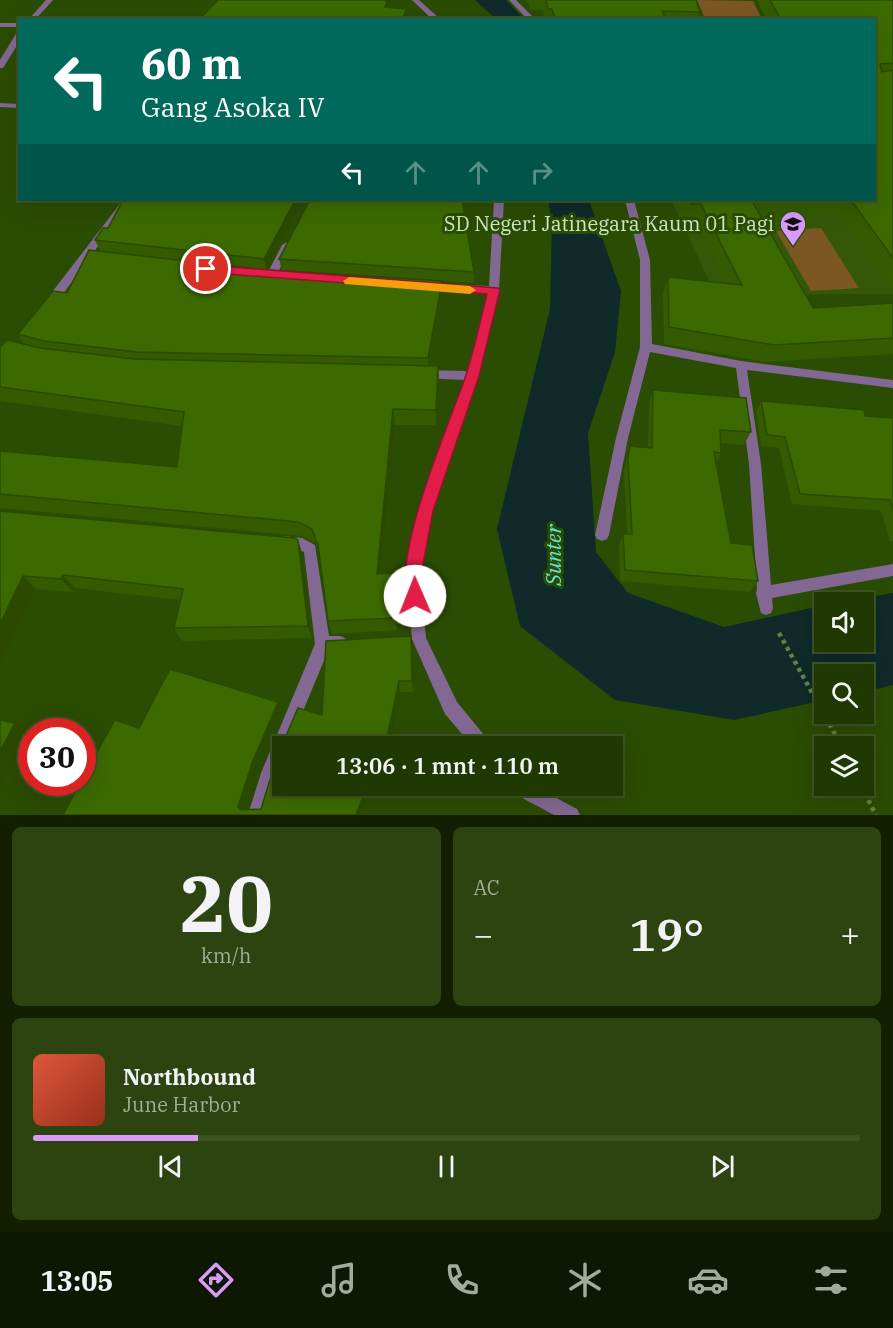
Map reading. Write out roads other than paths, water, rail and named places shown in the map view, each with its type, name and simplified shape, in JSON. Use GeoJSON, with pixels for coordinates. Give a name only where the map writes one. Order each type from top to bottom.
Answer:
{"type":"FeatureCollection","features":[{"type":"Feature","properties":{"kind":"street"},"geometry":{"type":"LineString","coordinates":[[33,18],[50,0]]}},
{"type":"Feature","properties":{"kind":"street"},"geometry":{"type":"LineString","coordinates":[[415,0],[436,18]]}},
{"type":"Feature","properties":{"kind":"street"},"geometry":{"type":"LineString","coordinates":[[512,0],[530,18]]}},
{"type":"Feature","properties":{"kind":"street"},"geometry":{"type":"LineString","coordinates":[[0,25],[18,25]]}},
{"type":"Feature","properties":{"kind":"street"},"geometry":{"type":"LineString","coordinates":[[0,66],[18,37]]}},
{"type":"Feature","properties":{"kind":"street"},"geometry":{"type":"LineString","coordinates":[[0,105],[18,106]]}},
{"type":"Feature","properties":{"kind":"street"},"geometry":{"type":"LineString","coordinates":[[46,308],[126,201]]}},
{"type":"Feature","properties":{"kind":"street"},"geometry":{"type":"LineString","coordinates":[[474,736],[451,708],[414,639],[413,575],[425,511],[472,376],[494,290],[499,201]]}},
{"type":"Feature","properties":{"kind":"street"},"geometry":{"type":"LineString","coordinates":[[602,535],[622,438],[646,347],[645,260],[629,201]]}},
{"type":"Feature","properties":{"kind":"street"},"geometry":{"type":"LineString","coordinates":[[282,276],[266,275],[290,238]]}},
{"type":"Feature","properties":{"kind":"street"},"geometry":{"type":"LineString","coordinates":[[88,255],[100,256]]}},
{"type":"Feature","properties":{"kind":"street"},"geometry":{"type":"LineString","coordinates":[[417,286],[494,290]]}},
{"type":"Feature","properties":{"kind":"street"},"geometry":{"type":"LineString","coordinates":[[646,347],[741,365],[893,384]]}},
{"type":"Feature","properties":{"kind":"street"},"geometry":{"type":"LineString","coordinates":[[741,365],[755,464],[764,601],[893,570]]}},
{"type":"Feature","properties":{"kind":"street"},"geometry":{"type":"LineString","coordinates":[[408,374],[472,376]]}},
{"type":"Feature","properties":{"kind":"street"},"geometry":{"type":"LineString","coordinates":[[257,815],[269,773],[323,644],[310,549],[302,544],[268,541]]}},
{"type":"Feature","properties":{"kind":"street"},"geometry":{"type":"LineString","coordinates":[[323,644],[355,642]]}},
{"type":"Feature","properties":{"kind":"street"},"geometry":{"type":"LineString","coordinates":[[536,796],[571,815]]}},
{"type":"Feature","properties":{"kind":"water"},"geometry":{"type":"Polygon","coordinates":[[[475,0],[506,0],[523,18],[495,18],[475,0]]]}},
{"type":"Feature","properties":{"kind":"water","name":"Sunter"},"geometry":{"type":"Polygon","coordinates":[[[548,201],[589,201],[621,291],[615,352],[588,433],[596,552],[628,593],[724,627],[814,607],[814,652],[874,652],[874,596],[893,593],[893,685],[874,690],[874,664],[814,664],[814,702],[734,720],[615,700],[520,626],[497,529],[550,309],[552,222],[548,201]]]}},
{"type":"Feature","properties":{"kind":"place","name":"SD Negeri Jatinegara Kaum 01 Pagi"},"geometry":{"type":"Point","coordinates":[793,247]}}]}
